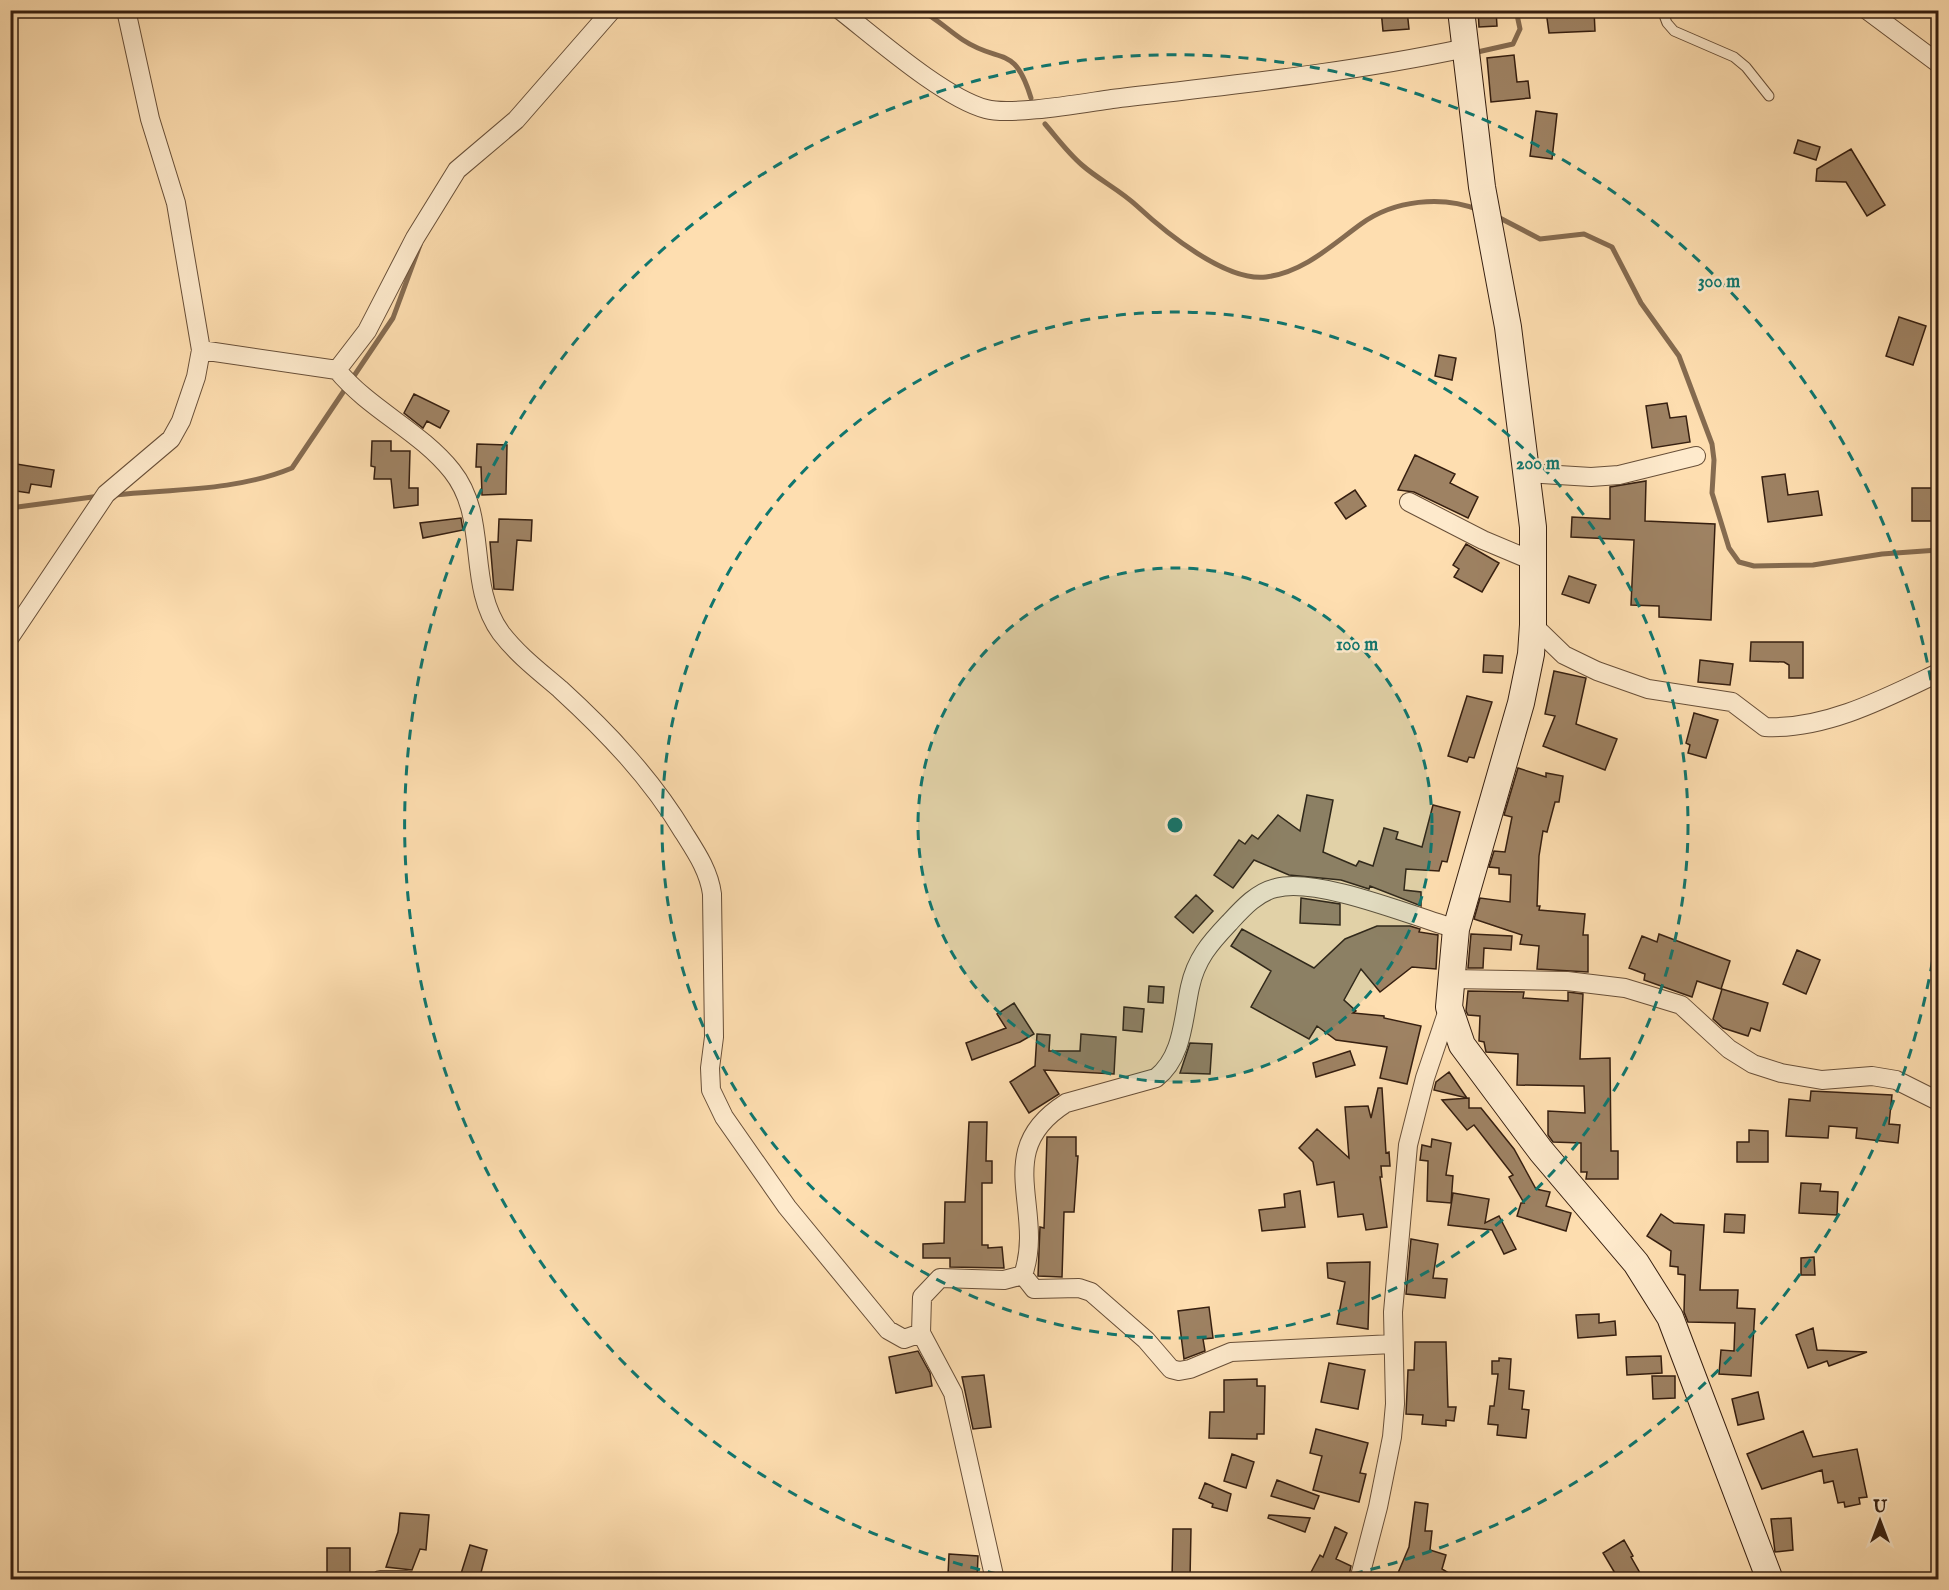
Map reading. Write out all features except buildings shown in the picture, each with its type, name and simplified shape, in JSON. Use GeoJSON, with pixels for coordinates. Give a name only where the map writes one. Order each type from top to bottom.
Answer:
{"type":"FeatureCollection","features":[{"type":"Feature","properties":{"kind":"main road"},"geometry":{"type":"LineString","coordinates":[[1461,10],[1482,187],[1508,327],[1533,527],[1533,625],[1532,654],[1521,703],[1456,929],[1449,1007],[1462,1045],[1541,1151],[1636,1263],[1670,1317],[1770,1580]]}},
{"type":"Feature","properties":{"kind":"street"},"geometry":{"type":"LineString","coordinates":[[10,637],[106,494],[171,439],[181,421],[196,377],[201,350],[176,203],[150,119],[126,10]]}},
{"type":"Feature","properties":{"kind":"street"},"geometry":{"type":"LineString","coordinates":[[337,370],[367,331],[415,238],[457,170],[516,120],[612,10]]}},
{"type":"Feature","properties":{"kind":"street"},"geometry":{"type":"LineString","coordinates":[[840,10],[938,84],[963,100],[989,110],[1081,103],[1295,77],[1384,65],[1466,48]]}},
{"type":"Feature","properties":{"kind":"street"},"geometry":{"type":"LineString","coordinates":[[1867,10],[1938,63]]}},
{"type":"Feature","properties":{"kind":"street"},"geometry":{"type":"LineString","coordinates":[[201,350],[337,370],[353,389],[440,456],[454,474],[472,516],[481,592],[500,631],[514,649],[560,690],[633,762],[667,805],[701,860],[712,894],[714,1037],[710,1077],[711,1090],[717,1103],[787,1207],[888,1330],[904,1339],[921,1333]]}},
{"type":"Feature","properties":{"kind":"street"},"geometry":{"type":"LineString","coordinates":[[1526,473],[1591,477],[1619,475],[1647,470],[1696,456]]}},
{"type":"Feature","properties":{"kind":"street"},"geometry":{"type":"LineString","coordinates":[[1410,502],[1483,540],[1533,561]]}},
{"type":"Feature","properties":{"kind":"street"},"geometry":{"type":"LineString","coordinates":[[1533,625],[1564,655],[1597,671],[1647,689],[1732,702],[1765,727],[1790,727],[1832,717],[1893,695],[1938,673]]}},
{"type":"Feature","properties":{"kind":"street"},"geometry":{"type":"LineString","coordinates":[[1393,1344],[1231,1352],[1190,1369],[1179,1371],[1171,1369],[1146,1340],[1091,1292],[1079,1288],[1034,1289],[1028,1284],[1023,1275],[1029,1250],[1024,1169],[1030,1136],[1054,1111],[1066,1103],[1156,1078],[1168,1069],[1174,1060],[1194,968],[1200,956],[1259,894],[1283,886],[1318,887],[1456,929]]}},
{"type":"Feature","properties":{"kind":"street"},"geometry":{"type":"LineString","coordinates":[[1450,979],[1567,981],[1625,988],[1682,1005],[1729,1049],[1753,1064],[1780,1073],[1822,1080],[1872,1076],[1896,1080],[1938,1101]]}},
{"type":"Feature","properties":{"kind":"street"},"geometry":{"type":"LineString","coordinates":[[1359,1580],[1378,1507],[1392,1437],[1395,1404],[1393,1312],[1408,1144],[1425,1078],[1449,1007]]}},
{"type":"Feature","properties":{"kind":"street"},"geometry":{"type":"LineString","coordinates":[[994,1580],[953,1393],[921,1333],[922,1297],[934,1281],[946,1276],[1004,1280],[1023,1275]]}},
{"type":"Feature","properties":{"kind":"street"},"geometry":{"type":"LineString","coordinates":[[380,1580],[390,1577],[407,1580]]}},
{"type":"Feature","properties":{"kind":"lane"},"geometry":{"type":"LineString","coordinates":[[1662,10],[1674,31],[1734,57],[1746,67],[1769,96]]}},
{"type":"Feature","properties":{"kind":"waterway"},"geometry":{"type":"LineString","coordinates":[[920,10],[963,40],[1012,62],[1019,69],[1031,98]]}},
{"type":"Feature","properties":{"kind":"waterway"},"geometry":{"type":"LineString","coordinates":[[1473,53],[1513,44],[1520,29],[1516,10]]}},
{"type":"Feature","properties":{"kind":"waterway"},"geometry":{"type":"LineString","coordinates":[[1045,124],[1082,165],[1130,200],[1163,229],[1215,264],[1250,276],[1266,277],[1293,270],[1374,216],[1403,205],[1418,202],[1450,202],[1479,210]]}},
{"type":"Feature","properties":{"kind":"waterway"},"geometry":{"type":"LineString","coordinates":[[1496,216],[1540,239],[1584,234],[1612,247],[1641,303],[1679,356],[1712,444],[1714,460],[1712,493],[1729,548],[1739,562],[1754,566],[1813,565],[1882,554],[1938,550]]}},
{"type":"Feature","properties":{"kind":"waterway"},"geometry":{"type":"LineString","coordinates":[[115,495],[227,485],[271,476],[292,468],[393,318],[420,245]]}},
{"type":"Feature","properties":{"kind":"waterway"},"geometry":{"type":"LineString","coordinates":[[10,508],[100,496]]}}]}
